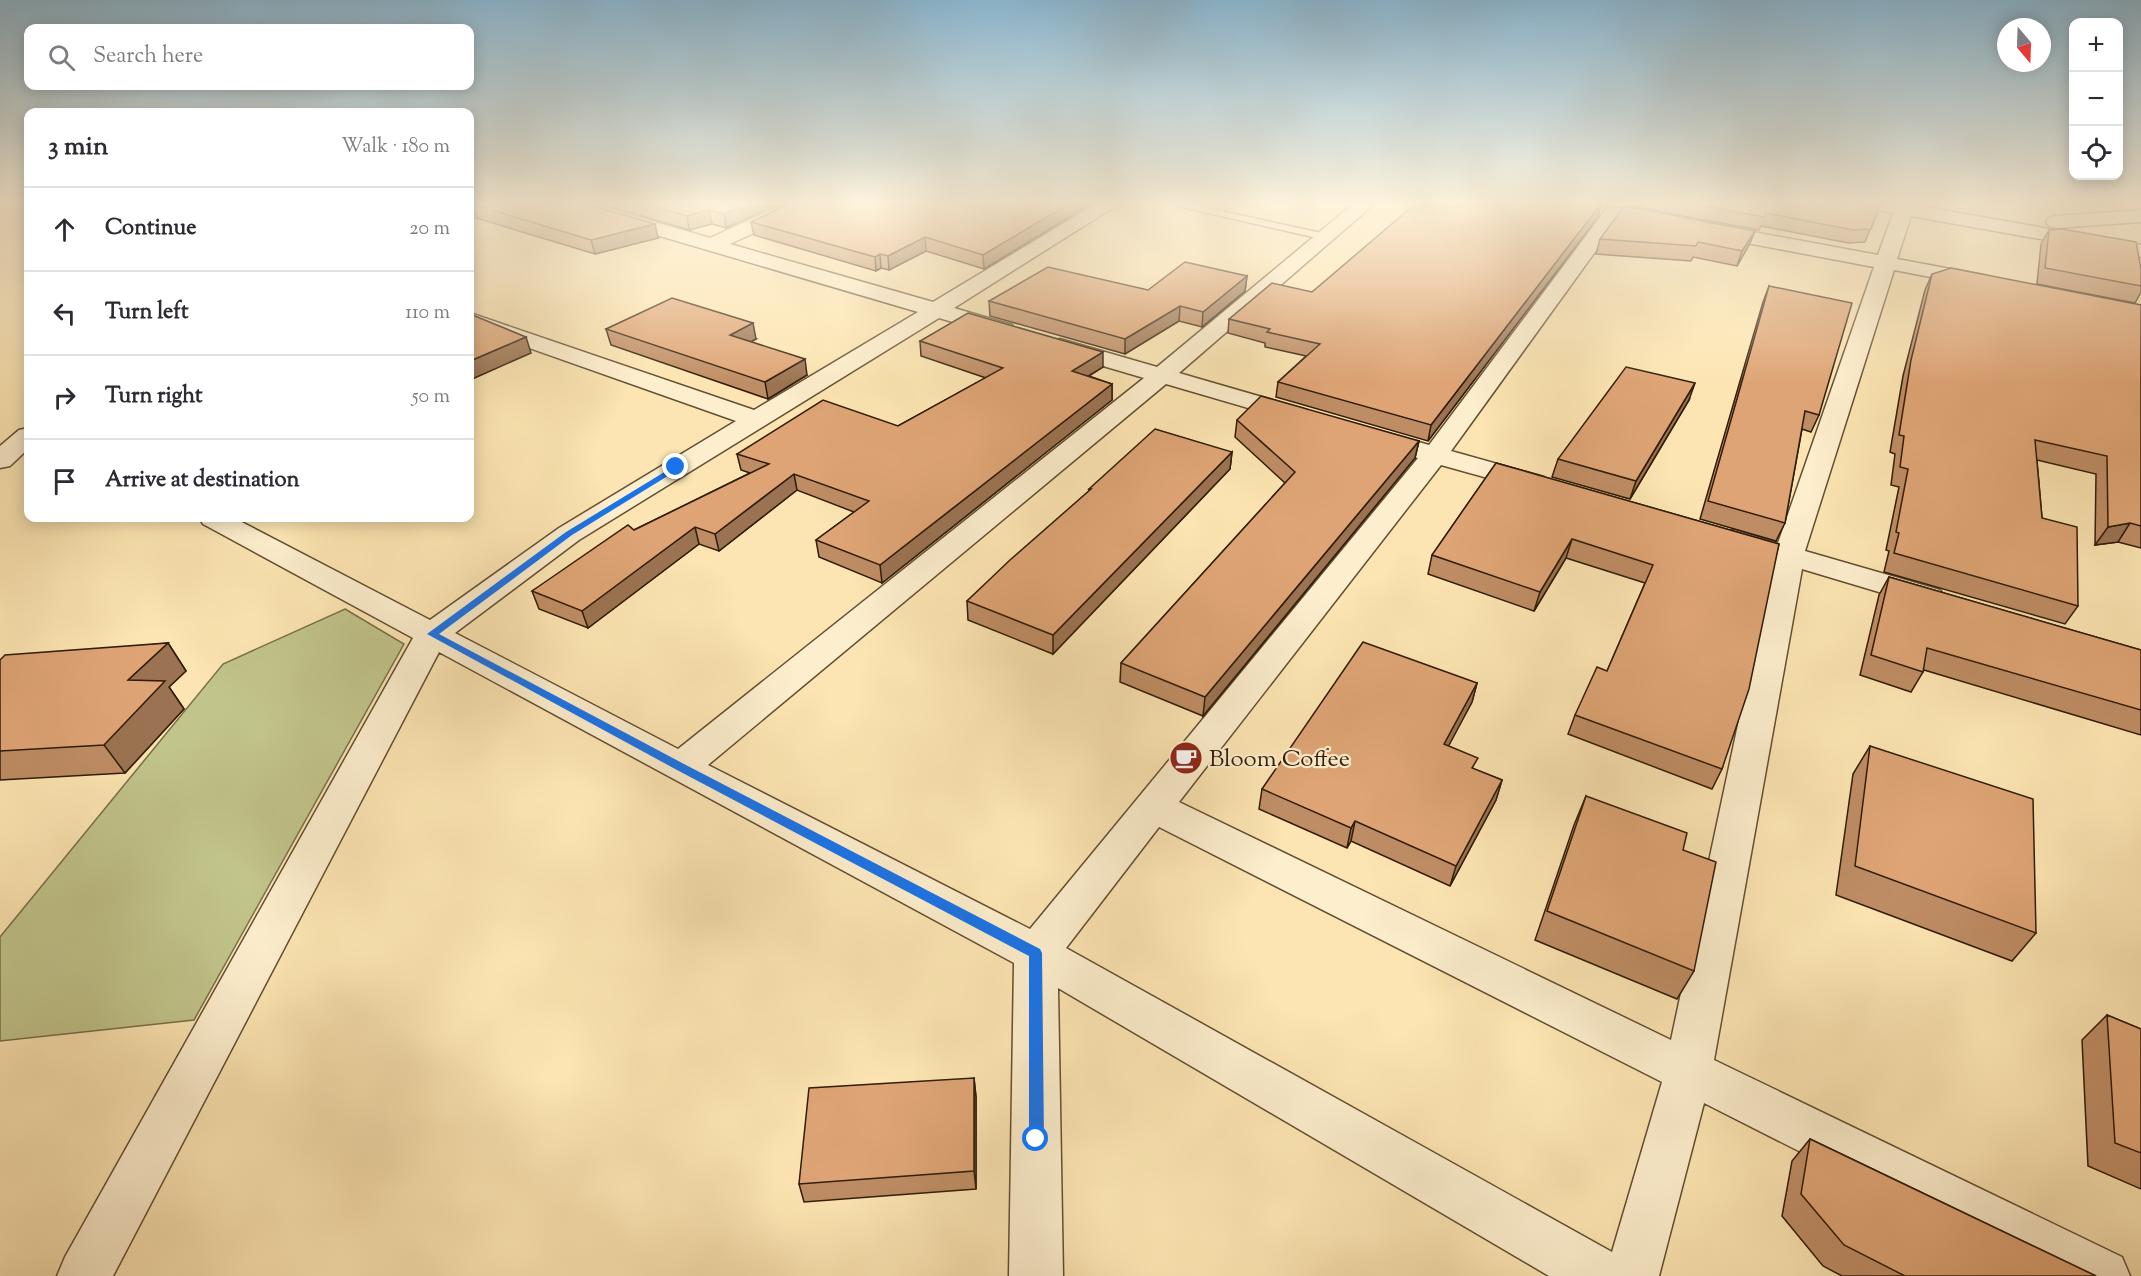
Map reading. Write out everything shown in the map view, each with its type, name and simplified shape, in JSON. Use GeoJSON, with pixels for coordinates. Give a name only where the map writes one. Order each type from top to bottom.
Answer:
{"type":"FeatureCollection","features":[{"type":"Feature","properties":{"kind":"street"},"geometry":{"type":"LineString","coordinates":[[778,265],[1321,422]]}},
{"type":"Feature","properties":{"kind":"street"},"geometry":{"type":"LineString","coordinates":[[84,1276],[432,634],[569,534],[1012,265]]}},
{"type":"Feature","properties":{"kind":"street"},"geometry":{"type":"LineString","coordinates":[[681,767],[1162,375],[1293,265]]}},
{"type":"Feature","properties":{"kind":"street"},"geometry":{"type":"LineString","coordinates":[[1036,1276],[1036,953],[1435,455],[1568,265]]}},
{"type":"Feature","properties":{"kind":"street"},"geometry":{"type":"LineString","coordinates":[[1632,1276],[1688,1073],[1789,555],[1885,265]]}},
{"type":"Feature","properties":{"kind":"street"},"geometry":{"type":"LineString","coordinates":[[1899,265],[2003,285]]}},
{"type":"Feature","properties":{"kind":"street"},"geometry":{"type":"LineString","coordinates":[[474,321],[755,419]]}},
{"type":"Feature","properties":{"kind":"street"},"geometry":{"type":"LineString","coordinates":[[1355,432],[1560,490]]}},
{"type":"Feature","properties":{"kind":"street"},"geometry":{"type":"LineString","coordinates":[[0,460],[24,439]]}},
{"type":"Feature","properties":{"kind":"street"},"geometry":{"type":"LineString","coordinates":[[221,522],[1036,953],[1601,1276]]}},
{"type":"Feature","properties":{"kind":"street"},"geometry":{"type":"LineString","coordinates":[[1709,532],[1948,602]]}},
{"type":"Feature","properties":{"kind":"street"},"geometry":{"type":"LineString","coordinates":[[1153,807],[2103,1276]]}},
{"type":"Feature","properties":{"kind":"green space"},"geometry":{"type":"Polygon","coordinates":[[[345,609],[404,644],[194,1020],[0,1041],[0,937],[223,664],[345,609]]]}},
{"type":"Feature","properties":{"kind":"building"},"geometry":{"type":"Polygon","coordinates":[[[1182,265],[1196,265],[1247,276],[1203,312],[1180,306],[1125,339],[989,301],[1048,267],[1148,290],[1182,265]]]}},
{"type":"Feature","properties":{"kind":"building"},"geometry":{"type":"Polygon","coordinates":[[[1344,265],[1554,265],[1431,425],[1278,382],[1320,344],[1267,332],[1270,329],[1229,319],[1272,283],[1312,292],[1344,265]]]}},
{"type":"Feature","properties":{"kind":"building"},"geometry":{"type":"Polygon","coordinates":[[[2045,265],[2140,265],[2141,286],[2045,268],[2045,265]]]}},
{"type":"Feature","properties":{"kind":"building"},"geometry":{"type":"Polygon","coordinates":[[[1951,268],[2141,305],[2141,526],[2130,523],[2108,527],[2107,456],[2035,440],[2042,518],[2077,527],[2078,606],[1894,553],[1908,469],[1900,467],[1904,436],[1899,435],[1911,360],[1932,274],[1951,268]]]}},
{"type":"Feature","properties":{"kind":"building"},"geometry":{"type":"Polygon","coordinates":[[[1769,286],[1852,303],[1819,415],[1805,411],[1785,523],[1708,501],[1769,286]]]}},
{"type":"Feature","properties":{"kind":"building"},"geometry":{"type":"Polygon","coordinates":[[[672,298],[753,323],[730,335],[805,359],[765,382],[606,329],[672,298]]]}},
{"type":"Feature","properties":{"kind":"building"},"geometry":{"type":"Polygon","coordinates":[[[968,313],[1103,352],[1072,371],[1112,384],[880,565],[816,540],[869,501],[794,474],[715,534],[695,527],[582,611],[532,591],[628,525],[634,530],[769,464],[737,454],[823,400],[898,426],[1003,368],[920,341],[968,313]]]}},
{"type":"Feature","properties":{"kind":"building"},"geometry":{"type":"Polygon","coordinates":[[[474,316],[526,337],[474,359],[474,316]]]}},
{"type":"Feature","properties":{"kind":"building"},"geometry":{"type":"Polygon","coordinates":[[[1626,367],[1695,383],[1636,481],[1558,459],[1626,367]]]}},
{"type":"Feature","properties":{"kind":"building"},"geometry":{"type":"Polygon","coordinates":[[[1261,396],[1419,441],[1205,697],[1121,663],[1295,472],[1237,420],[1261,396]]]}},
{"type":"Feature","properties":{"kind":"building"},"geometry":{"type":"Polygon","coordinates":[[[1155,429],[1232,452],[1053,635],[967,601],[1010,560],[1155,429]]]}},
{"type":"Feature","properties":{"kind":"building"},"geometry":{"type":"Polygon","coordinates":[[[1496,463],[1779,544],[1749,689],[1722,769],[1575,715],[1597,667],[1607,671],[1653,565],[1572,539],[1540,592],[1432,555],[1496,463]]]}},
{"type":"Feature","properties":{"kind":"building"},"geometry":{"type":"Polygon","coordinates":[[[1889,577],[2141,650],[2141,710],[1927,648],[1923,672],[1871,655],[1889,577]]]}},
{"type":"Feature","properties":{"kind":"building"},"geometry":{"type":"Polygon","coordinates":[[[1363,642],[1477,683],[1444,744],[1478,758],[1472,768],[1502,780],[1456,866],[1355,821],[1351,828],[1262,789],[1363,642]]]}},
{"type":"Feature","properties":{"kind":"building"},"geometry":{"type":"Polygon","coordinates":[[[168,643],[128,680],[165,681],[104,745],[0,751],[0,660],[5,655],[168,643]]]}},
{"type":"Feature","properties":{"kind":"building"},"geometry":{"type":"Polygon","coordinates":[[[1870,746],[2033,799],[2036,933],[1855,866],[1870,746]]]}},
{"type":"Feature","properties":{"kind":"building"},"geometry":{"type":"Polygon","coordinates":[[[1586,796],[1687,833],[1683,850],[1716,862],[1694,971],[1547,911],[1586,796]]]}},
{"type":"Feature","properties":{"kind":"building"},"geometry":{"type":"Polygon","coordinates":[[[2107,1015],[2141,1029],[2141,1153],[2115,1143],[2107,1015]]]}},
{"type":"Feature","properties":{"kind":"building"},"geometry":{"type":"Polygon","coordinates":[[[974,1078],[974,1171],[799,1184],[809,1088],[974,1078]]]}},
{"type":"Feature","properties":{"kind":"building"},"geometry":{"type":"Polygon","coordinates":[[[1810,1139],[2096,1276],[1905,1276],[1844,1245],[1801,1194],[1810,1139]]]}},
{"type":"Feature","properties":{"kind":"place","name":"Bloom Coffee"},"geometry":{"type":"Point","coordinates":[1186,758]}},
{"type":"Feature","properties":{"kind":"route"},"geometry":{"type":"LineString","coordinates":[[676,467],[569,534],[432,634],[1036,953],[1036,1139]]}}]}
